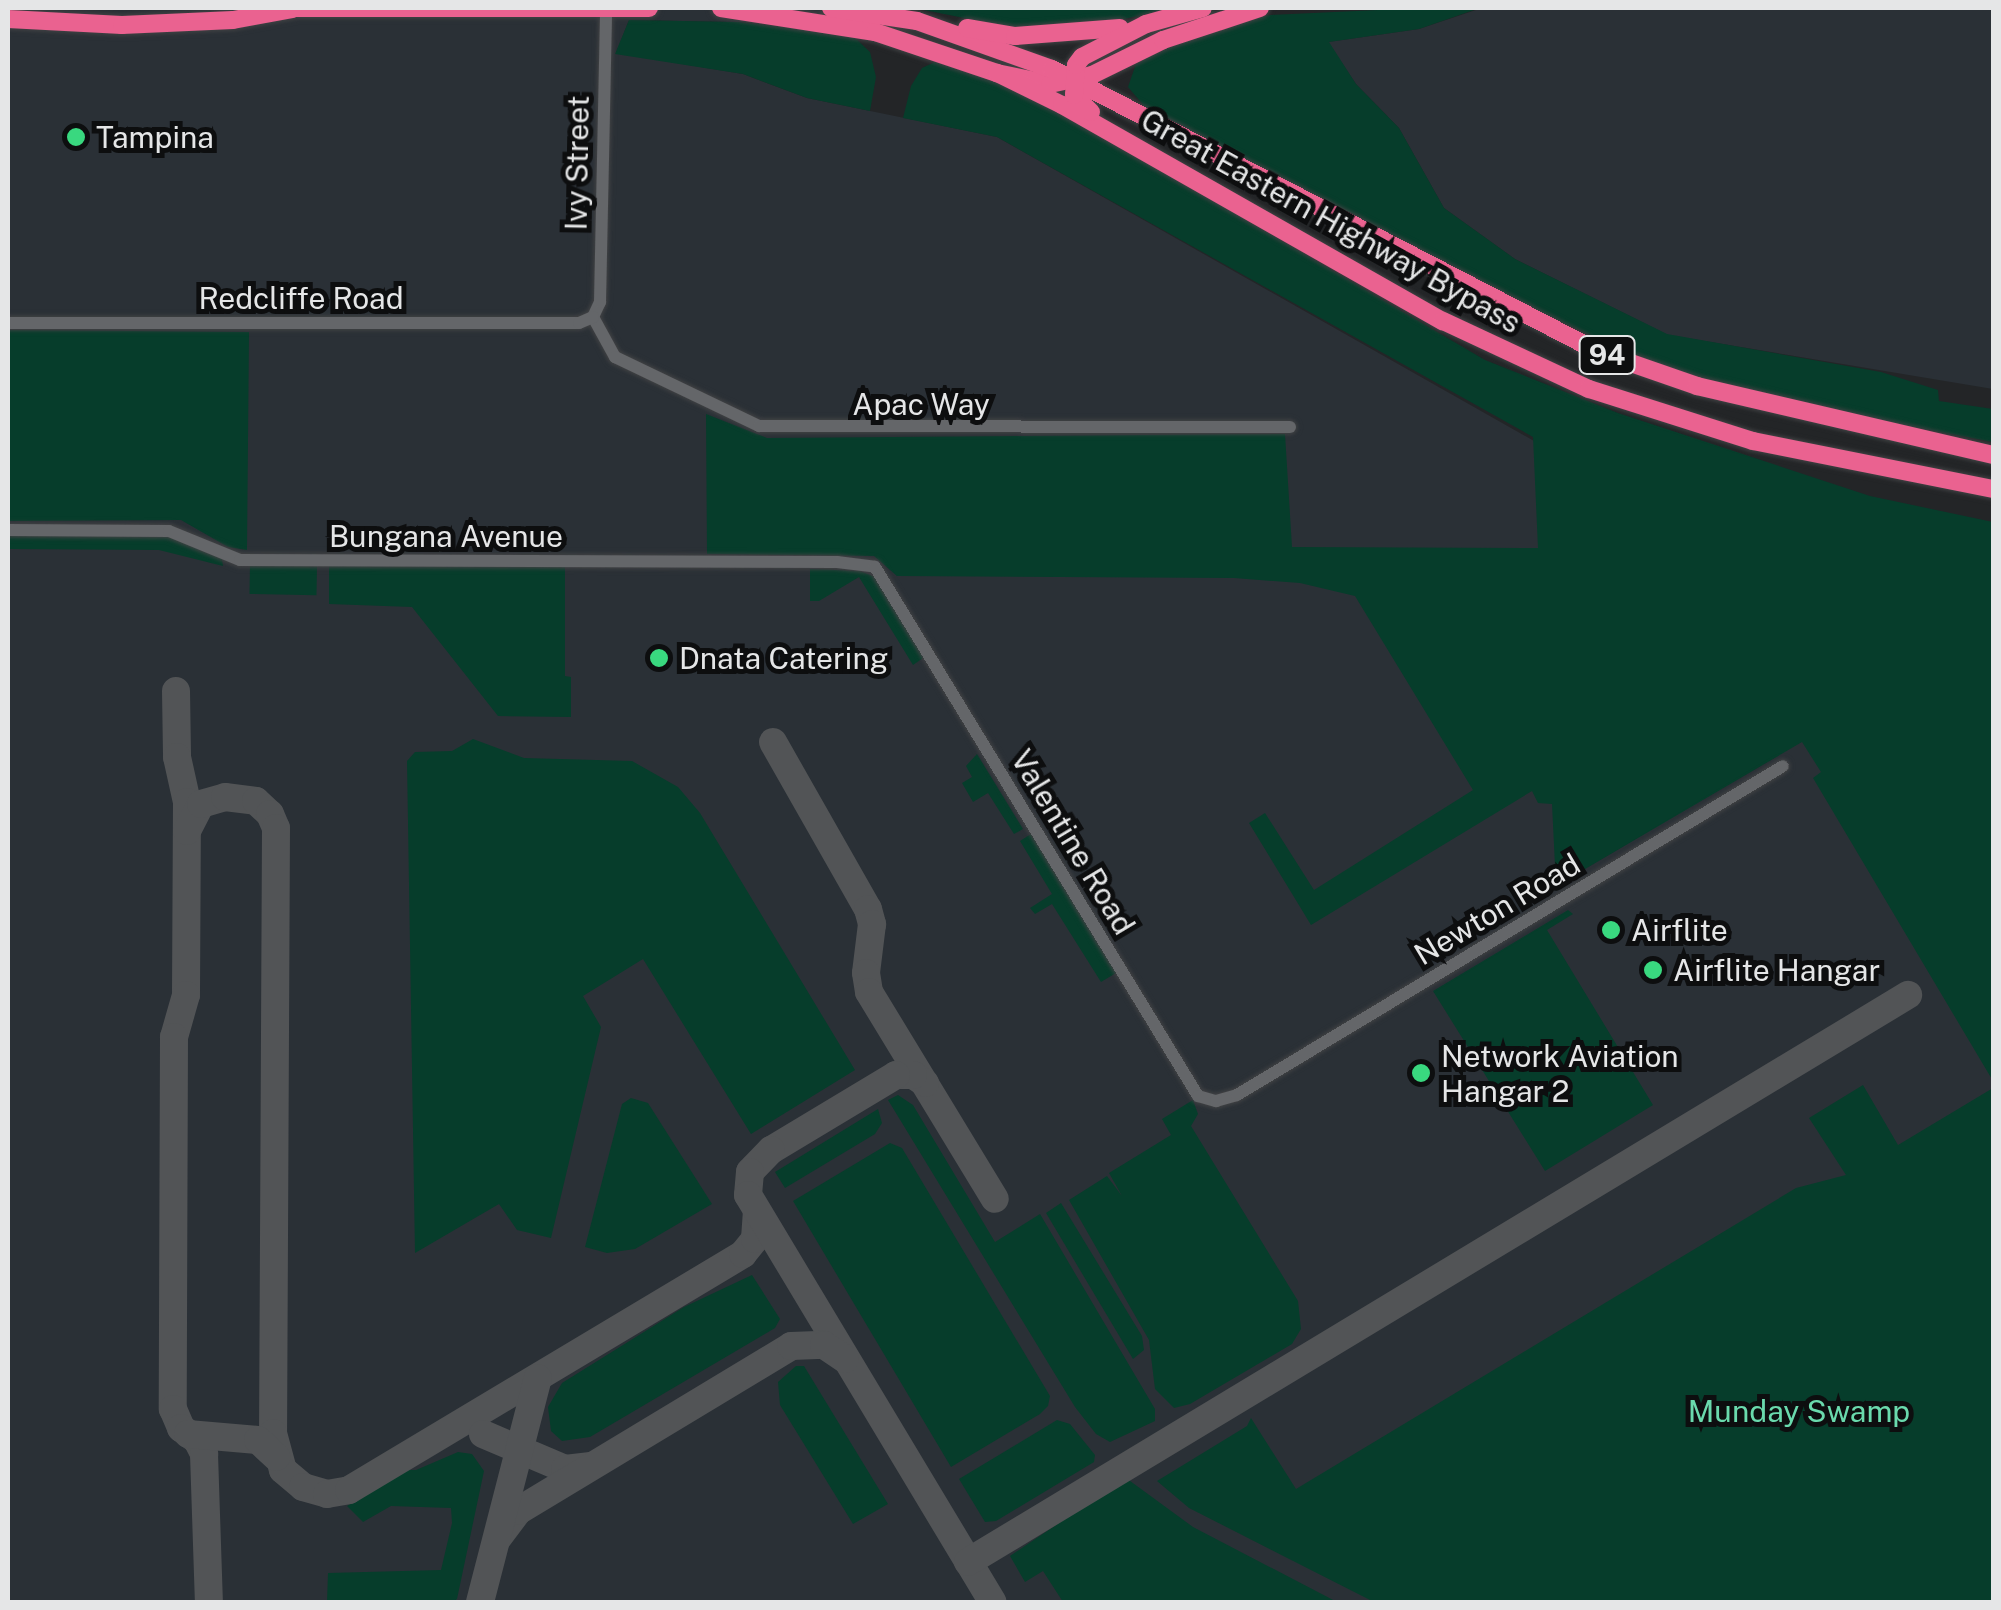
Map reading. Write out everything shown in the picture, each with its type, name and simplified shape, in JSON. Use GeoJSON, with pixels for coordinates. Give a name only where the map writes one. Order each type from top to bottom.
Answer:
{"type":"FeatureCollection","features":[{"type":"Feature","properties":{"kind":"highway"},"geometry":{"type":"LineString","coordinates":[[8,19],[122,25],[232,20],[287,8],[649,8]]}},
{"type":"Feature","properties":{"kind":"highway","name":"94"},"geometry":{"type":"LineString","coordinates":[[721,8],[875,32],[996,73]]}},
{"type":"Feature","properties":{"kind":"highway","name":"94"},"geometry":{"type":"LineString","coordinates":[[831,8],[917,21],[1003,50],[1074,81]]}},
{"type":"Feature","properties":{"kind":"highway"},"geometry":{"type":"LineString","coordinates":[[917,21],[1015,36],[1083,34],[1146,24],[1203,8]]}},
{"type":"Feature","properties":{"kind":"highway"},"geometry":{"type":"LineString","coordinates":[[996,73],[1050,84],[1074,81],[1220,17],[1260,8]]}},
{"type":"Feature","properties":{"kind":"highway"},"geometry":{"type":"LineString","coordinates":[[1134,145],[1129,134],[1075,100],[1074,81],[1082,56],[1146,24]]}},
{"type":"Feature","properties":{"kind":"highway"},"geometry":{"type":"LineString","coordinates":[[1126,59],[1116,73],[1115,88],[1129,108]]}},
{"type":"Feature","properties":{"kind":"highway","name":"Great Eastern Highway Bypass"},"geometry":{"type":"LineString","coordinates":[[996,73],[1134,145],[1443,321],[1589,389],[1752,440],[1994,489]]}},
{"type":"Feature","properties":{"kind":"highway","name":"Great Eastern Highway Bypass"},"geometry":{"type":"LineString","coordinates":[[1074,81],[1598,352],[1697,386],[1994,455]]}},
{"type":"Feature","properties":{"kind":"street","name":"Ivy Street"},"geometry":{"type":"LineString","coordinates":[[593,317],[600,302],[606,8]]}},
{"type":"Feature","properties":{"kind":"street","name":"Redcliffe Road"},"geometry":{"type":"LineString","coordinates":[[8,322],[579,323],[593,317]]}},
{"type":"Feature","properties":{"kind":"street","name":"Apac Way"},"geometry":{"type":"LineString","coordinates":[[593,317],[616,357],[758,426],[1290,427]]}},
{"type":"Feature","properties":{"kind":"street","name":"Bungana Avenue"},"geometry":{"type":"LineString","coordinates":[[8,530],[169,530],[240,560],[851,562],[876,567],[886,579]]}},
{"type":"Feature","properties":{"kind":"street","name":"Valentine Road"},"geometry":{"type":"LineString","coordinates":[[886,579],[1198,1096],[1222,1101],[1237,1096]]}},
{"type":"Feature","properties":{"kind":"street","name":"Newton Road"},"geometry":{"type":"LineString","coordinates":[[1237,1096],[1783,766]]}},
{"type":"Feature","properties":{"kind":"shaded area"},"geometry":{"type":"Polygon","coordinates":[[[8,8],[825,8],[823,24],[629,20],[616,53],[743,74],[807,98],[997,137],[1534,441],[1649,460],[1993,1035],[1993,1120],[1553,1602],[8,1602],[8,8]]]}},
{"type":"Feature","properties":{"kind":"shaded area"},"geometry":{"type":"Polygon","coordinates":[[[1482,8],[1993,8],[1993,389],[1668,335],[1515,259],[1444,208],[1399,128],[1356,84],[1328,42],[1419,29],[1482,8]]]}},
{"type":"Feature","properties":{"kind":"green space"},"geometry":{"type":"Polygon","coordinates":[[[914,8],[1175,8],[1078,29],[1019,29],[914,8]]]}},
{"type":"Feature","properties":{"kind":"green space"},"geometry":{"type":"Polygon","coordinates":[[[1474,10],[1419,29],[1329,42],[1356,84],[1399,128],[1444,208],[1515,259],[1667,334],[1881,372],[1938,390],[1939,401],[1993,409],[1993,442],[1784,402],[1687,375],[1625,351],[1465,277],[1145,107],[1128,87],[1138,58],[1211,28],[1270,15],[1474,10]]]}},
{"type":"Feature","properties":{"kind":"green space"},"geometry":{"type":"Polygon","coordinates":[[[629,20],[738,22],[852,35],[870,52],[876,77],[870,111],[807,98],[743,74],[615,54],[629,20]]]}},
{"type":"Feature","properties":{"kind":"green space"},"geometry":{"type":"Polygon","coordinates":[[[937,61],[1027,93],[1239,211],[1246,220],[1485,360],[1618,413],[1870,496],[1993,522],[1993,1081],[1813,778],[1821,772],[1802,742],[1556,886],[1552,804],[1538,803],[1532,791],[1311,925],[1249,823],[1265,813],[1314,890],[1473,790],[1355,596],[1300,583],[1234,578],[897,576],[874,556],[707,554],[706,414],[767,438],[1285,434],[1292,547],[1538,548],[1533,437],[997,137],[903,118],[911,86],[922,68],[937,61]]]}},
{"type":"Feature","properties":{"kind":"green space"},"geometry":{"type":"Polygon","coordinates":[[[8,330],[249,332],[247,550],[228,547],[181,520],[8,521],[8,330]]]}},
{"type":"Feature","properties":{"kind":"green space"},"geometry":{"type":"Polygon","coordinates":[[[8,534],[164,534],[222,559],[223,566],[159,550],[8,549],[8,534]]]}},
{"type":"Feature","properties":{"kind":"green space"},"geometry":{"type":"Polygon","coordinates":[[[250,565],[317,566],[316,595],[249,594],[250,565]]]}},
{"type":"Feature","properties":{"kind":"green space"},"geometry":{"type":"Polygon","coordinates":[[[329,566],[565,566],[565,676],[571,677],[571,717],[498,716],[412,607],[329,604],[329,566]]]}},
{"type":"Feature","properties":{"kind":"green space"},"geometry":{"type":"Polygon","coordinates":[[[810,569],[860,571],[875,577],[926,656],[913,665],[859,577],[819,601],[810,601],[810,569]]]}},
{"type":"Feature","properties":{"kind":"green space"},"geometry":{"type":"Polygon","coordinates":[[[473,739],[524,758],[632,761],[678,787],[700,813],[855,1070],[751,1134],[643,959],[583,996],[601,1027],[551,1238],[517,1230],[499,1204],[415,1253],[407,761],[415,752],[452,751],[473,739]]]}},
{"type":"Feature","properties":{"kind":"green space"},"geometry":{"type":"Polygon","coordinates":[[[977,754],[1023,829],[1014,834],[988,793],[973,802],[962,783],[972,777],[966,766],[977,754]]]}},
{"type":"Feature","properties":{"kind":"green space"},"geometry":{"type":"Polygon","coordinates":[[[1031,834],[1116,973],[1101,982],[1052,904],[1035,914],[1030,908],[1052,894],[1020,841],[1031,834]]]}},
{"type":"Feature","properties":{"kind":"green space"},"geometry":{"type":"Polygon","coordinates":[[[1568,910],[1573,914],[1547,930],[1653,1105],[1545,1171],[1433,991],[1568,910]]]}},
{"type":"Feature","properties":{"kind":"green space","name":"Munday Swamp"},"geometry":{"type":"Polygon","coordinates":[[[1863,1085],[1898,1145],[1993,1088],[1993,1602],[1374,1602],[1189,1508],[1157,1481],[1247,1426],[1251,1418],[1296,1489],[1796,1188],[1846,1175],[1809,1118],[1863,1085]]]}},
{"type":"Feature","properties":{"kind":"green space"},"geometry":{"type":"Polygon","coordinates":[[[898,1095],[913,1105],[995,1242],[1040,1214],[1155,1409],[1155,1421],[1110,1442],[1096,1434],[1075,1407],[888,1100],[898,1095]]]}},
{"type":"Feature","properties":{"kind":"green space"},"geometry":{"type":"Polygon","coordinates":[[[631,1098],[648,1103],[712,1204],[635,1249],[607,1253],[585,1247],[622,1104],[631,1098]]]}},
{"type":"Feature","properties":{"kind":"green space"},"geometry":{"type":"Polygon","coordinates":[[[1193,1100],[1198,1114],[1191,1126],[1298,1301],[1301,1329],[1292,1344],[1190,1404],[1174,1408],[1155,1389],[1149,1340],[1069,1200],[1107,1176],[1122,1196],[1109,1173],[1171,1135],[1162,1119],[1193,1100]]]}},
{"type":"Feature","properties":{"kind":"green space"},"geometry":{"type":"Polygon","coordinates":[[[878,1109],[882,1123],[875,1134],[785,1188],[775,1172],[878,1109]]]}},
{"type":"Feature","properties":{"kind":"green space"},"geometry":{"type":"Polygon","coordinates":[[[890,1143],[902,1148],[1050,1396],[1048,1406],[1040,1414],[951,1467],[793,1201],[890,1143]]]}},
{"type":"Feature","properties":{"kind":"green space"},"geometry":{"type":"Polygon","coordinates":[[[1061,1203],[1142,1336],[1144,1350],[1133,1359],[1046,1213],[1061,1203]]]}},
{"type":"Feature","properties":{"kind":"green space"},"geometry":{"type":"Polygon","coordinates":[[[752,1275],[780,1319],[775,1328],[590,1437],[562,1441],[551,1431],[548,1407],[562,1383],[684,1307],[752,1275]]]}},
{"type":"Feature","properties":{"kind":"green space"},"geometry":{"type":"Polygon","coordinates":[[[796,1366],[804,1366],[888,1504],[853,1524],[780,1405],[778,1382],[796,1366]]]}},
{"type":"Feature","properties":{"kind":"green space"},"geometry":{"type":"Polygon","coordinates":[[[1057,1420],[1070,1424],[1095,1455],[1094,1462],[996,1521],[985,1522],[959,1479],[1057,1420]]]}},
{"type":"Feature","properties":{"kind":"green space"},"geometry":{"type":"Polygon","coordinates":[[[458,1452],[472,1454],[484,1471],[457,1599],[327,1602],[328,1573],[441,1570],[452,1523],[451,1508],[391,1506],[363,1522],[347,1506],[408,1470],[458,1452]]]}},
{"type":"Feature","properties":{"kind":"green space"},"geometry":{"type":"Polygon","coordinates":[[[1126,1478],[1193,1527],[1337,1602],[1063,1602],[1043,1571],[1025,1582],[1010,1556],[1126,1478]]]}},
{"type":"Feature","properties":{"kind":"taxiway"},"geometry":{"type":"LineString","coordinates":[[176,691],[177,757],[187,802],[186,995],[174,1037],[173,1409],[181,1428],[197,1440],[204,1454],[209,1602]]}},
{"type":"Feature","properties":{"kind":"taxiway"},"geometry":{"type":"LineString","coordinates":[[773,742],[868,909],[872,924],[866,973],[869,992],[995,1199]]}},
{"type":"Feature","properties":{"kind":"taxiway"},"geometry":{"type":"LineString","coordinates":[[187,831],[201,804],[225,797],[256,801],[270,814],[276,828],[273,1433],[283,1470],[303,1487],[327,1494],[349,1490],[743,1254],[755,1239],[757,1211]]}},
{"type":"Feature","properties":{"kind":"taxiway"},"geometry":{"type":"LineString","coordinates":[[968,1562],[1908,995]]}},
{"type":"Feature","properties":{"kind":"taxiway"},"geometry":{"type":"LineString","coordinates":[[925,1083],[913,1075],[896,1075],[771,1150],[750,1172],[748,1195],[993,1602]]}},
{"type":"Feature","properties":{"kind":"taxiway"},"geometry":{"type":"LineString","coordinates":[[497,1539],[518,1511],[791,1346],[824,1345],[845,1359]]}},
{"type":"Feature","properties":{"kind":"taxiway"},"geometry":{"type":"LineString","coordinates":[[480,1602],[538,1378]]}},
{"type":"Feature","properties":{"kind":"taxiway"},"geometry":{"type":"LineString","coordinates":[[188,1434],[258,1440],[276,1457]]}},
{"type":"Feature","properties":{"kind":"taxiway"},"geometry":{"type":"LineString","coordinates":[[483,1434],[565,1469],[589,1466]]}},
{"type":"Feature","properties":{"kind":"place","name":"Tampina"},"geometry":{"type":"Point","coordinates":[76,137]}},
{"type":"Feature","properties":{"kind":"place","name":"Dnata Catering"},"geometry":{"type":"Point","coordinates":[659,658]}},
{"type":"Feature","properties":{"kind":"place","name":"Airflite"},"geometry":{"type":"Point","coordinates":[1611,930]}},
{"type":"Feature","properties":{"kind":"place","name":"Airflite Hangar"},"geometry":{"type":"Point","coordinates":[1653,970]}},
{"type":"Feature","properties":{"kind":"place","name":"Network Aviation Hangar 2"},"geometry":{"type":"Point","coordinates":[1421,1073]}}]}
